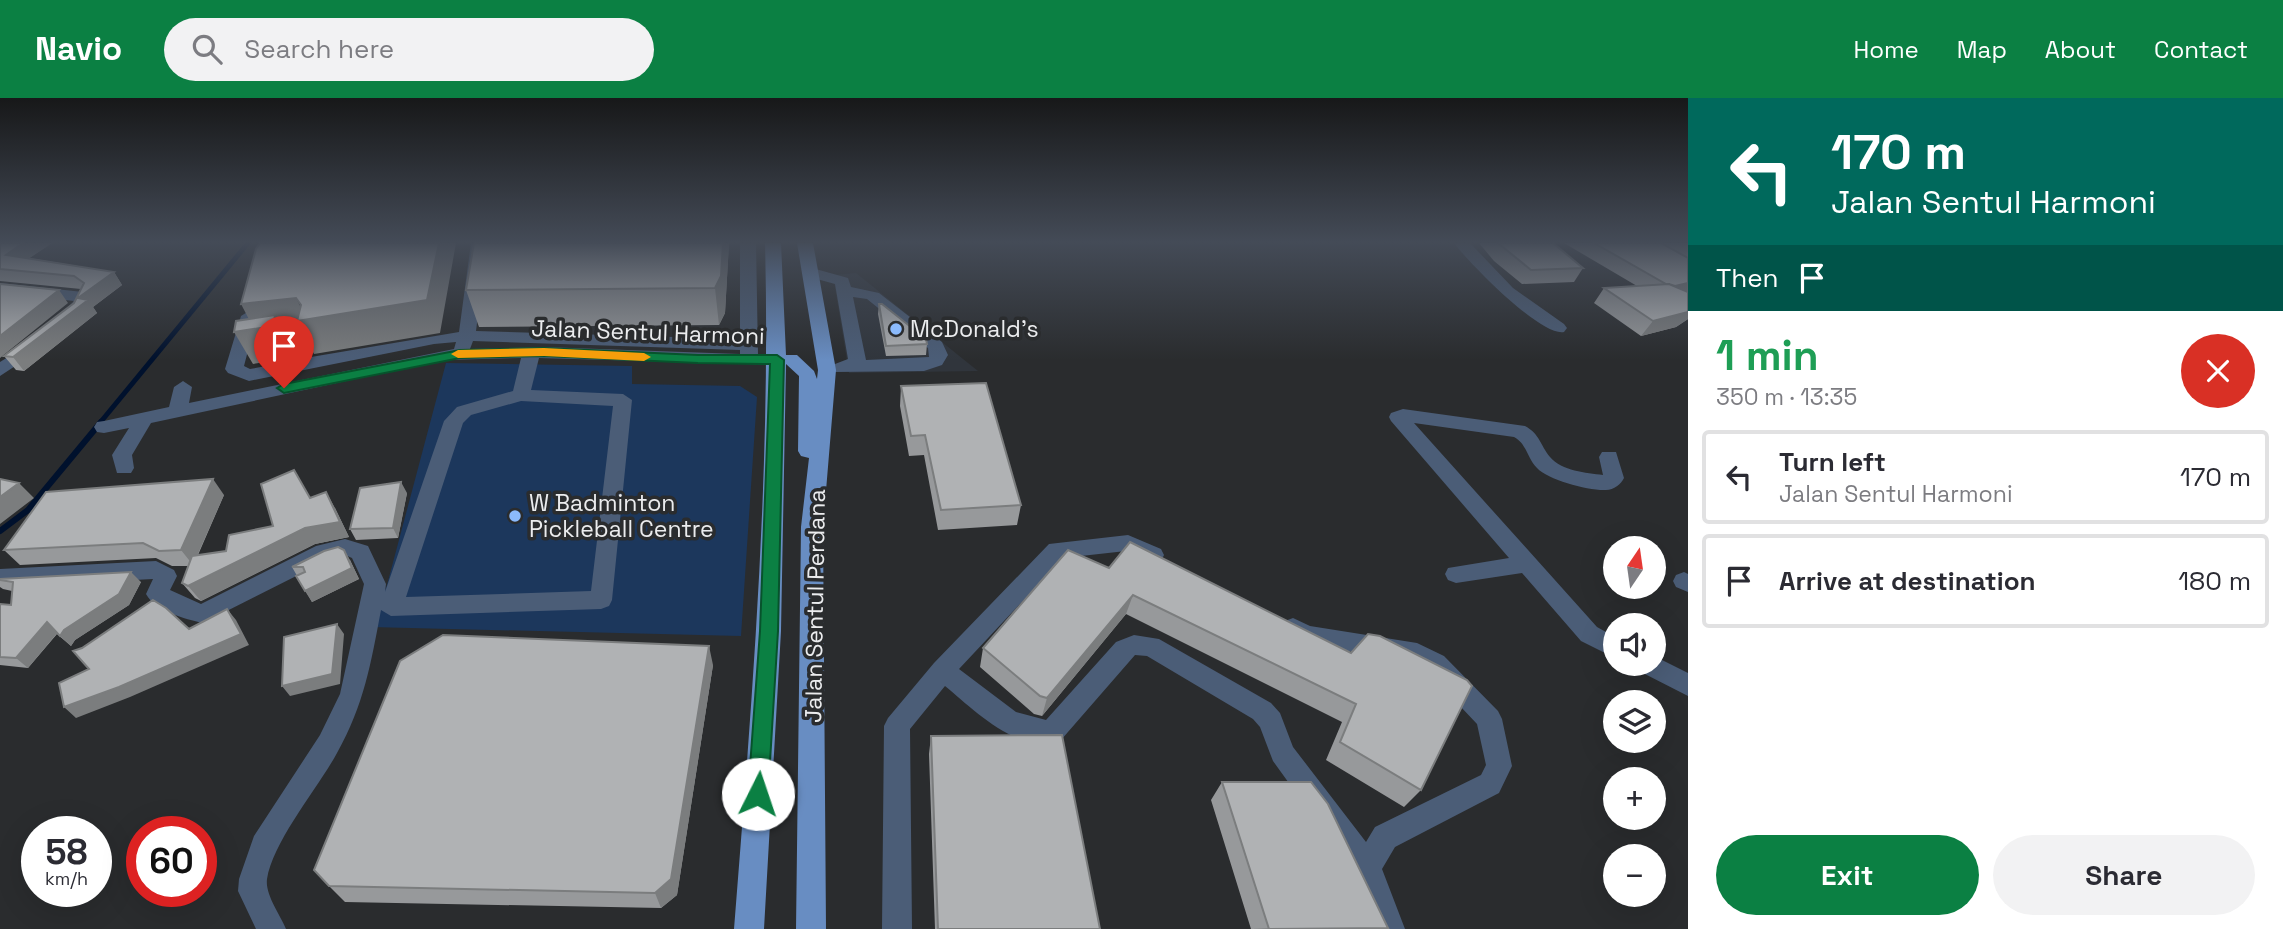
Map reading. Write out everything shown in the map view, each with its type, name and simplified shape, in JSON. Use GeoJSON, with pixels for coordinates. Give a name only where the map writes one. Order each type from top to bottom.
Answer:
{"type":"FeatureCollection","features":[{"type":"Feature","properties":{"kind":"main road","name":"Jalan Sentul Perdana"},"geometry":{"type":"LineString","coordinates":[[749,929],[784,359],[777,282]]}},
{"type":"Feature","properties":{"kind":"main road","name":"Jalan Sentul Perdana"},"geometry":{"type":"LineString","coordinates":[[811,929],[811,527],[827,370],[813,282]]}},
{"type":"Feature","properties":{"kind":"main road"},"geometry":{"type":"LineString","coordinates":[[811,527],[807,432],[808,376],[784,359],[809,342],[809,303],[813,282]]}},
{"type":"Feature","properties":{"kind":"street"},"geometry":{"type":"LineString","coordinates":[[460,354],[467,336],[474,282]]}},
{"type":"Feature","properties":{"kind":"street"},"geometry":{"type":"LineString","coordinates":[[255,298],[234,369],[249,375],[467,336],[749,352],[748,282]]}},
{"type":"Feature","properties":{"kind":"street"},"geometry":{"type":"LineString","coordinates":[[842,282],[857,360],[851,366]]}},
{"type":"Feature","properties":{"kind":"street"},"geometry":{"type":"LineString","coordinates":[[1499,282],[1558,328]]}},
{"type":"Feature","properties":{"kind":"street"},"geometry":{"type":"LineString","coordinates":[[0,288],[83,297],[76,310],[59,324]]}},
{"type":"Feature","properties":{"kind":"street"},"geometry":{"type":"LineString","coordinates":[[827,370],[851,366],[924,365],[936,361],[939,355],[936,346],[873,296],[860,292],[845,292]]}},
{"type":"Feature","properties":{"kind":"street"},"geometry":{"type":"LineString","coordinates":[[239,348],[306,337],[301,364]]}},
{"type":"Feature","properties":{"kind":"street"},"geometry":{"type":"LineString","coordinates":[[0,370],[41,339]]}},
{"type":"Feature","properties":{"kind":"street"},"geometry":{"type":"LineString","coordinates":[[521,395],[531,352]]}},
{"type":"Feature","properties":{"kind":"street","name":"Jalan Sentul Harmoni"},"geometry":{"type":"LineString","coordinates":[[104,427],[460,354],[749,352],[784,359]]}},
{"type":"Feature","properties":{"kind":"street"},"geometry":{"type":"LineString","coordinates":[[178,410],[183,387]]}},
{"type":"Feature","properties":{"kind":"street"},"geometry":{"type":"LineString","coordinates":[[521,395],[623,400],[601,600],[391,607],[454,421],[464,411],[521,395]]}},
{"type":"Feature","properties":{"kind":"street"},"geometry":{"type":"LineString","coordinates":[[1603,642],[1588,634],[1398,417],[1403,415],[1518,431],[1532,439],[1543,463],[1552,469],[1606,483],[1614,478],[1609,457]]}},
{"type":"Feature","properties":{"kind":"street"},"geometry":{"type":"LineString","coordinates":[[124,468],[122,455],[144,419]]}},
{"type":"Feature","properties":{"kind":"street"},"geometry":{"type":"LineString","coordinates":[[897,929],[897,726],[943,670],[1057,550],[1128,543],[1176,567]]}},
{"type":"Feature","properties":{"kind":"street"},"geometry":{"type":"LineString","coordinates":[[0,578],[156,570],[166,576],[154,603],[203,614],[324,552],[345,547],[359,552],[375,584],[352,694],[329,743],[283,815],[257,865],[253,891],[271,929]]}},
{"type":"Feature","properties":{"kind":"street"},"geometry":{"type":"LineString","coordinates":[[1456,575],[1526,564]]}},
{"type":"Feature","properties":{"kind":"street"},"geometry":{"type":"LineString","coordinates":[[1270,616],[1306,635],[1409,650],[1435,663],[1489,719],[1500,766],[1490,784],[1385,837],[1367,867]]}},
{"type":"Feature","properties":{"kind":"street"},"geometry":{"type":"LineString","coordinates":[[943,670],[1012,724],[1032,732],[1052,732],[1124,649],[1134,645],[1151,646],[1262,711],[1271,721],[1282,753],[1367,867],[1390,929]]}},
{"type":"Feature","properties":{"kind":"street"},"geometry":{"type":"LineString","coordinates":[[1666,673],[1688,685]]}},
{"type":"Feature","properties":{"kind":"shaded area"},"geometry":{"type":"Polygon","coordinates":[[[834,282],[867,282],[978,371],[849,373],[834,282]]]}},
{"type":"Feature","properties":{"kind":"shaded area","name":"W Badminton Pickleball Centre"},"geometry":{"type":"Polygon","coordinates":[[[446,363],[632,366],[632,384],[740,386],[757,397],[741,636],[370,627],[387,585],[446,363]]]}},
{"type":"Feature","properties":{"kind":"building"},"geometry":{"type":"Polygon","coordinates":[[[82,282],[100,282],[78,298],[88,300],[13,357],[4,356],[74,303],[82,282]]]}},
{"type":"Feature","properties":{"kind":"building"},"geometry":{"type":"Polygon","coordinates":[[[247,282],[431,282],[427,300],[297,321],[301,305],[296,298],[241,304],[247,282]]]}},
{"type":"Feature","properties":{"kind":"building"},"geometry":{"type":"Polygon","coordinates":[[[467,282],[718,282],[715,288],[466,290],[467,282]]]}},
{"type":"Feature","properties":{"kind":"building"},"geometry":{"type":"Polygon","coordinates":[[[1662,282],[1688,282],[1675,286],[1662,282]]]}},
{"type":"Feature","properties":{"kind":"building"},"geometry":{"type":"Polygon","coordinates":[[[0,284],[59,290],[0,336],[0,284]]]}},
{"type":"Feature","properties":{"kind":"building"},"geometry":{"type":"Polygon","coordinates":[[[1669,284],[1688,292],[1688,312],[1653,321],[1604,288],[1669,284]]]}},
{"type":"Feature","properties":{"kind":"building"},"geometry":{"type":"Polygon","coordinates":[[[879,304],[926,339],[927,344],[886,346],[879,304]]]}},
{"type":"Feature","properties":{"kind":"building"},"geometry":{"type":"Polygon","coordinates":[[[275,315],[273,326],[234,332],[236,321],[275,315]]]}},
{"type":"Feature","properties":{"kind":"building"},"geometry":{"type":"Polygon","coordinates":[[[986,383],[1021,505],[941,510],[925,435],[911,436],[901,386],[986,383]]]}},
{"type":"Feature","properties":{"kind":"building"},"geometry":{"type":"Polygon","coordinates":[[[294,470],[310,498],[326,492],[340,522],[305,528],[188,586],[182,583],[192,556],[226,551],[229,535],[273,526],[261,484],[294,470]]]}},
{"type":"Feature","properties":{"kind":"building"},"geometry":{"type":"Polygon","coordinates":[[[0,479],[19,483],[0,497],[0,479]]]}},
{"type":"Feature","properties":{"kind":"building"},"geometry":{"type":"Polygon","coordinates":[[[213,479],[181,550],[159,551],[143,543],[4,550],[46,492],[213,479]]]}},
{"type":"Feature","properties":{"kind":"building"},"geometry":{"type":"Polygon","coordinates":[[[401,482],[393,528],[350,529],[360,488],[401,482]]]}},
{"type":"Feature","properties":{"kind":"building"},"geometry":{"type":"Polygon","coordinates":[[[1130,542],[1351,653],[1368,634],[1380,636],[1467,680],[1472,686],[1421,790],[1340,742],[1356,704],[1133,595],[1047,698],[1040,696],[983,648],[1068,550],[1109,568],[1130,542]]]}},
{"type":"Feature","properties":{"kind":"building"},"geometry":{"type":"Polygon","coordinates":[[[338,547],[344,550],[352,568],[305,591],[296,576],[305,572],[303,567],[292,567],[338,547]]]}},
{"type":"Feature","properties":{"kind":"building"},"geometry":{"type":"Polygon","coordinates":[[[131,572],[119,594],[64,630],[60,636],[47,622],[16,658],[0,657],[0,604],[11,605],[13,582],[0,579],[131,572]]]}},
{"type":"Feature","properties":{"kind":"building"},"geometry":{"type":"Polygon","coordinates":[[[153,600],[189,629],[227,609],[241,634],[119,687],[64,707],[59,683],[89,669],[73,651],[82,648],[153,600]]]}},
{"type":"Feature","properties":{"kind":"building"},"geometry":{"type":"Polygon","coordinates":[[[337,624],[332,674],[282,686],[284,637],[337,624]]]}},
{"type":"Feature","properties":{"kind":"building"},"geometry":{"type":"Polygon","coordinates":[[[443,635],[709,646],[671,879],[655,893],[329,886],[314,870],[400,661],[443,635]]]}},
{"type":"Feature","properties":{"kind":"building"},"geometry":{"type":"Polygon","coordinates":[[[1062,735],[1100,929],[938,929],[931,736],[1062,735]]]}},
{"type":"Feature","properties":{"kind":"building"},"geometry":{"type":"Polygon","coordinates":[[[1222,782],[1311,782],[1328,804],[1388,928],[1269,929],[1222,782]]]}},
{"type":"Feature","properties":{"kind":"waterway"},"geometry":{"type":"LineString","coordinates":[[99,424],[216,282]]}},
{"type":"Feature","properties":{"kind":"waterway"},"geometry":{"type":"LineString","coordinates":[[0,531],[28,510],[101,422]]}},
{"type":"Feature","properties":{"kind":"slow traffic"},"geometry":{"type":"LineString","coordinates":[[458,354],[544,352],[644,357]]}},
{"type":"Feature","properties":{"kind":"place","name":"McDonald's"},"geometry":{"type":"Point","coordinates":[896,329]}},
{"type":"Feature","properties":{"kind":"place","name":"W Badminton Pickleball Centre"},"geometry":{"type":"Point","coordinates":[515,516]}},
{"type":"Feature","properties":{"kind":"route"},"geometry":{"type":"LineString","coordinates":[[284,388],[443,355],[460,354],[544,352],[777,360],[769,631],[758,794]]}}]}
